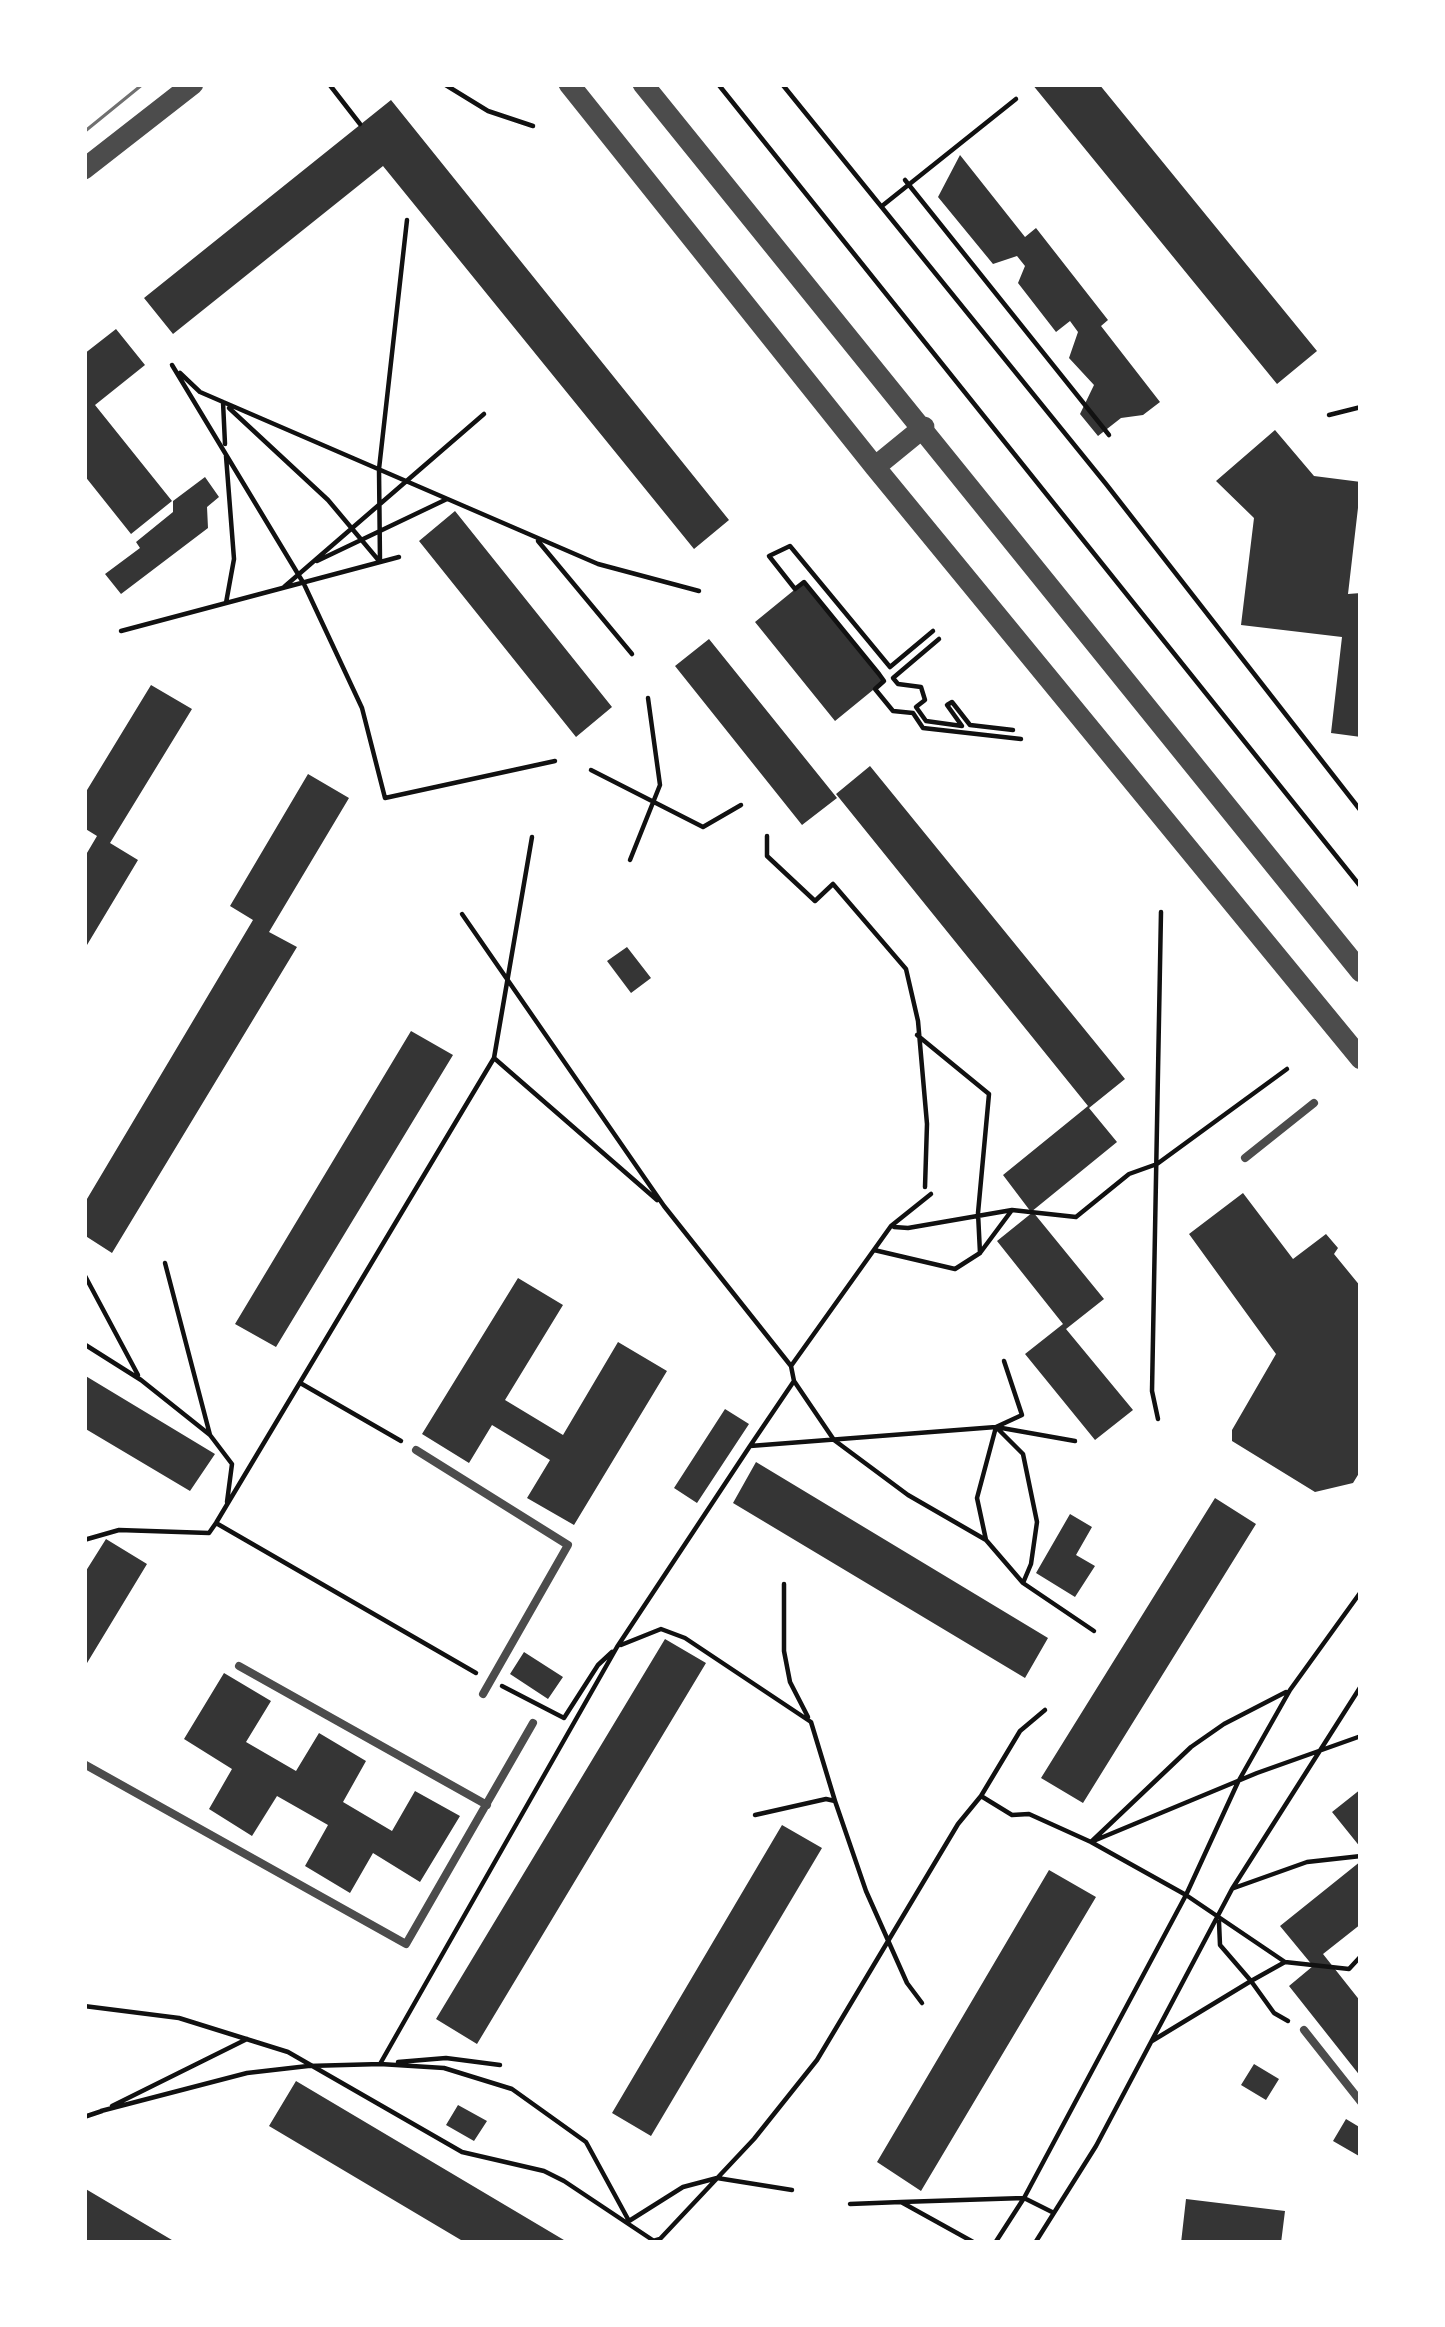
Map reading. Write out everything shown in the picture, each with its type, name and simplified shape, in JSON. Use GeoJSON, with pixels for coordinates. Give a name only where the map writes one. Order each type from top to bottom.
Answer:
{"type":"FeatureCollection","features":[{"type":"Feature","properties":{"kind":"street"},"geometry":{"type":"LineString","coordinates":[[84,169],[193,84]]}},
{"type":"Feature","properties":{"kind":"street"},"geometry":{"type":"LineString","coordinates":[[569,84],[875,467],[1361,1059]]}},
{"type":"Feature","properties":{"kind":"street"},"geometry":{"type":"LineString","coordinates":[[643,84],[1361,972]]}},
{"type":"Feature","properties":{"kind":"street"},"geometry":{"type":"LineString","coordinates":[[875,467],[924,427]]}},
{"type":"Feature","properties":{"kind":"lane"},"geometry":{"type":"LineString","coordinates":[[1246,1158],[1314,1103]]}},
{"type":"Feature","properties":{"kind":"lane"},"geometry":{"type":"LineString","coordinates":[[416,1450],[568,1544],[483,1694]]}},
{"type":"Feature","properties":{"kind":"lane"},"geometry":{"type":"LineString","coordinates":[[239,1666],[487,1805]]}},
{"type":"Feature","properties":{"kind":"lane"},"geometry":{"type":"LineString","coordinates":[[84,1764],[406,1943],[533,1724]]}},
{"type":"Feature","properties":{"kind":"lane"},"geometry":{"type":"LineString","coordinates":[[1304,2030],[1361,2102]]}},
{"type":"Feature","properties":{"kind":"path"},"geometry":{"type":"LineString","coordinates":[[331,84],[360,124]]}},
{"type":"Feature","properties":{"kind":"path"},"geometry":{"type":"LineString","coordinates":[[444,84],[488,111],[533,126]]}},
{"type":"Feature","properties":{"kind":"path"},"geometry":{"type":"LineString","coordinates":[[718,84],[1361,887]]}},
{"type":"Feature","properties":{"kind":"path"},"geometry":{"type":"LineString","coordinates":[[795,84],[785,87],[1106,484],[1361,811]]}},
{"type":"Feature","properties":{"kind":"path"},"geometry":{"type":"LineString","coordinates":[[882,206],[1016,99]]}},
{"type":"Feature","properties":{"kind":"path"},"geometry":{"type":"LineString","coordinates":[[906,183],[1109,435]]}},
{"type":"Feature","properties":{"kind":"path"},"geometry":{"type":"LineString","coordinates":[[380,562],[376,507],[406,220]]}},
{"type":"Feature","properties":{"kind":"path"},"geometry":{"type":"LineString","coordinates":[[555,761],[385,797],[362,708],[304,584],[172,364],[200,392],[406,482],[598,564],[699,591]]}},
{"type":"Feature","properties":{"kind":"path"},"geometry":{"type":"LineString","coordinates":[[223,402],[234,559],[226,603]]}},
{"type":"Feature","properties":{"kind":"path"},"geometry":{"type":"LineString","coordinates":[[223,402],[328,500],[380,562]]}},
{"type":"Feature","properties":{"kind":"path"},"geometry":{"type":"LineString","coordinates":[[1329,415],[1361,407]]}},
{"type":"Feature","properties":{"kind":"path"},"geometry":{"type":"LineString","coordinates":[[284,587],[484,414]]}},
{"type":"Feature","properties":{"kind":"path"},"geometry":{"type":"LineString","coordinates":[[311,563],[447,499]]}},
{"type":"Feature","properties":{"kind":"path"},"geometry":{"type":"LineString","coordinates":[[535,536],[632,654]]}},
{"type":"Feature","properties":{"kind":"path"},"geometry":{"type":"LineString","coordinates":[[933,631],[890,667],[790,546],[769,556],[795,589],[804,582],[879,674],[884,681],[875,689],[893,711],[913,713],[923,728],[1021,739]]}},
{"type":"Feature","properties":{"kind":"path"},"geometry":{"type":"LineString","coordinates":[[121,631],[399,556]]}},
{"type":"Feature","properties":{"kind":"path"},"geometry":{"type":"LineString","coordinates":[[939,639],[893,678],[898,684],[921,687],[925,700],[916,707],[926,721],[962,726],[947,705],[952,702],[970,724],[1013,730]]}},
{"type":"Feature","properties":{"kind":"path"},"geometry":{"type":"LineString","coordinates":[[629,860],[660,785],[648,698]]}},
{"type":"Feature","properties":{"kind":"path"},"geometry":{"type":"LineString","coordinates":[[591,770],[703,826],[741,805]]}},
{"type":"Feature","properties":{"kind":"path"},"geometry":{"type":"LineString","coordinates":[[767,836],[767,856],[815,901],[833,884],[906,968],[918,1021],[927,1124],[925,1187]]}},
{"type":"Feature","properties":{"kind":"path"},"geometry":{"type":"LineString","coordinates":[[84,1540],[118,1529],[209,1533],[227,1506],[494,1058],[532,837]]}},
{"type":"Feature","properties":{"kind":"path"},"geometry":{"type":"LineString","coordinates":[[1158,1419],[1152,1391],[1161,912]]}},
{"type":"Feature","properties":{"kind":"path"},"geometry":{"type":"LineString","coordinates":[[462,914],[664,1206],[791,1366],[794,1382],[834,1440],[908,1495],[986,1540],[1023,1583],[1094,1631]]}},
{"type":"Feature","properties":{"kind":"path"},"geometry":{"type":"LineString","coordinates":[[917,1035],[989,1094],[978,1213],[980,1253]]}},
{"type":"Feature","properties":{"kind":"path"},"geometry":{"type":"LineString","coordinates":[[494,1058],[664,1206]]}},
{"type":"Feature","properties":{"kind":"path"},"geometry":{"type":"LineString","coordinates":[[891,1226],[908,1228],[1012,1210],[1076,1216],[1129,1174],[1157,1164],[1287,1069]]}},
{"type":"Feature","properties":{"kind":"path"},"geometry":{"type":"LineString","coordinates":[[791,1366],[891,1226],[931,1193]]}},
{"type":"Feature","properties":{"kind":"path"},"geometry":{"type":"LineString","coordinates":[[874,1250],[955,1269],[980,1253],[1012,1210]]}},
{"type":"Feature","properties":{"kind":"path"},"geometry":{"type":"LineString","coordinates":[[165,1263],[210,1435]]}},
{"type":"Feature","properties":{"kind":"path"},"geometry":{"type":"LineString","coordinates":[[84,1274],[141,1380]]}},
{"type":"Feature","properties":{"kind":"path"},"geometry":{"type":"LineString","coordinates":[[84,1344],[141,1380],[210,1435],[232,1464],[227,1506]]}},
{"type":"Feature","properties":{"kind":"path"},"geometry":{"type":"LineString","coordinates":[[996,1427],[1022,1415],[1004,1360]]}},
{"type":"Feature","properties":{"kind":"path"},"geometry":{"type":"LineString","coordinates":[[380,2064],[617,1647],[794,1382]]}},
{"type":"Feature","properties":{"kind":"path"},"geometry":{"type":"LineString","coordinates":[[302,1384],[416,1450]]}},
{"type":"Feature","properties":{"kind":"path"},"geometry":{"type":"LineString","coordinates":[[986,1540],[977,1498],[996,1427]]}},
{"type":"Feature","properties":{"kind":"path"},"geometry":{"type":"LineString","coordinates":[[996,1427],[1023,1454],[1037,1522],[1023,1583]]}},
{"type":"Feature","properties":{"kind":"path"},"geometry":{"type":"LineString","coordinates":[[750,1446],[996,1427],[1075,1442]]}},
{"type":"Feature","properties":{"kind":"path"},"geometry":{"type":"LineString","coordinates":[[216,1522],[564,1718],[598,1665],[617,1647],[661,1628],[685,1638],[811,1723]]}},
{"type":"Feature","properties":{"kind":"path"},"geometry":{"type":"LineString","coordinates":[[784,1584],[784,1652],[790,1682],[811,1723],[887,1939],[922,2003]]}},
{"type":"Feature","properties":{"kind":"path"},"geometry":{"type":"LineString","coordinates":[[995,2243],[1024,2198],[1186,1895],[1238,1782],[1290,1690],[1360,1593]]}},
{"type":"Feature","properties":{"kind":"path"},"geometry":{"type":"LineString","coordinates":[[1035,2243],[1096,2146],[1232,1888],[1361,1686]]}},
{"type":"Feature","properties":{"kind":"path"},"geometry":{"type":"LineString","coordinates":[[1090,1842],[1191,1747],[1290,1690]]}},
{"type":"Feature","properties":{"kind":"path"},"geometry":{"type":"LineString","coordinates":[[84,2006],[179,2018],[288,2052],[462,2152],[544,2171],[629,2221],[655,2242],[754,2139],[817,2060],[958,1824],[981,1796],[1020,1731],[1046,1710]]}},
{"type":"Feature","properties":{"kind":"path"},"geometry":{"type":"LineString","coordinates":[[1090,1842],[1361,1736]]}},
{"type":"Feature","properties":{"kind":"path"},"geometry":{"type":"LineString","coordinates":[[981,1796],[1012,1815],[1029,1814],[1090,1842],[1186,1895],[1285,1962],[1349,1970],[1361,1956]]}},
{"type":"Feature","properties":{"kind":"path"},"geometry":{"type":"LineString","coordinates":[[755,1815],[835,1801]]}},
{"type":"Feature","properties":{"kind":"path"},"geometry":{"type":"LineString","coordinates":[[1232,1888],[1307,1862],[1361,1856]]}},
{"type":"Feature","properties":{"kind":"path"},"geometry":{"type":"LineString","coordinates":[[1219,1916],[1220,1945],[1274,2013],[1304,2030]]}},
{"type":"Feature","properties":{"kind":"path"},"geometry":{"type":"LineString","coordinates":[[1151,2041],[1285,1962]]}},
{"type":"Feature","properties":{"kind":"path"},"geometry":{"type":"LineString","coordinates":[[101,2111],[247,2039]]}},
{"type":"Feature","properties":{"kind":"path"},"geometry":{"type":"LineString","coordinates":[[84,2117],[247,2073],[446,2058],[500,2065]]}},
{"type":"Feature","properties":{"kind":"path"},"geometry":{"type":"LineString","coordinates":[[380,2064],[444,2068],[526,2098],[586,2142],[629,2221]]}},
{"type":"Feature","properties":{"kind":"path"},"geometry":{"type":"LineString","coordinates":[[629,2221],[683,2187],[717,2178],[792,2191]]}},
{"type":"Feature","properties":{"kind":"path"},"geometry":{"type":"LineString","coordinates":[[850,2204],[1024,2198],[1052,2212]]}},
{"type":"Feature","properties":{"kind":"path"},"geometry":{"type":"LineString","coordinates":[[901,2202],[975,2243]]}},
{"type":"Feature","properties":{"kind":"building"},"geometry":{"type":"Polygon","coordinates":[[[1032,84],[1099,84],[1317,351],[1277,384],[1032,84]]]}},
{"type":"Feature","properties":{"kind":"building"},"geometry":{"type":"Polygon","coordinates":[[[391,100],[729,520],[694,549],[383,166],[173,334],[144,298],[391,100]]]}},
{"type":"Feature","properties":{"kind":"building"},"geometry":{"type":"Polygon","coordinates":[[[960,155],[1025,237],[1036,228],[1108,320],[1101,326],[1160,402],[1143,415],[1121,418],[1098,436],[1080,414],[1094,385],[1069,358],[1078,332],[1070,321],[1056,332],[1018,283],[1025,266],[1017,256],[993,264],[938,197],[960,155]]]}},
{"type":"Feature","properties":{"kind":"building"},"geometry":{"type":"Polygon","coordinates":[[[116,329],[145,365],[95,405],[172,501],[131,534],[84,475],[84,354],[116,329]]]}},
{"type":"Feature","properties":{"kind":"building"},"geometry":{"type":"Polygon","coordinates":[[[1275,430],[1314,476],[1361,482],[1348,594],[1361,593],[1361,737],[1331,733],[1342,637],[1241,625],[1254,518],[1216,481],[1275,430]]]}},
{"type":"Feature","properties":{"kind":"building"},"geometry":{"type":"Polygon","coordinates":[[[205,477],[219,497],[207,507],[208,528],[121,594],[105,574],[140,548],[136,542],[173,512],[173,501],[205,477]]]}},
{"type":"Feature","properties":{"kind":"building"},"geometry":{"type":"Polygon","coordinates":[[[455,511],[612,707],[576,737],[419,541],[455,511]]]}},
{"type":"Feature","properties":{"kind":"building"},"geometry":{"type":"Polygon","coordinates":[[[804,582],[884,681],[835,721],[755,622],[804,582]]]}},
{"type":"Feature","properties":{"kind":"building"},"geometry":{"type":"Polygon","coordinates":[[[709,639],[837,798],[802,825],[675,666],[709,639]]]}},
{"type":"Feature","properties":{"kind":"building"},"geometry":{"type":"Polygon","coordinates":[[[151,685],[192,709],[110,843],[138,860],[84,950],[84,858],[97,836],[84,828],[84,795],[151,685]]]}},
{"type":"Feature","properties":{"kind":"building"},"geometry":{"type":"Polygon","coordinates":[[[870,766],[1125,1079],[1089,1108],[1117,1142],[1031,1212],[1003,1175],[1088,1106],[836,794],[870,766]]]}},
{"type":"Feature","properties":{"kind":"building"},"geometry":{"type":"Polygon","coordinates":[[[308,774],[349,798],[269,932],[297,947],[112,1253],[84,1235],[84,1204],[253,920],[230,906],[308,774]]]}},
{"type":"Feature","properties":{"kind":"building"},"geometry":{"type":"Polygon","coordinates":[[[627,947],[651,978],[631,993],[607,961],[627,947]]]}},
{"type":"Feature","properties":{"kind":"building"},"geometry":{"type":"Polygon","coordinates":[[[411,1031],[453,1055],[276,1347],[235,1324],[411,1031]]]}},
{"type":"Feature","properties":{"kind":"building"},"geometry":{"type":"Polygon","coordinates":[[[1243,1193],[1293,1259],[1326,1234],[1338,1248],[1334,1254],[1361,1287],[1361,1470],[1353,1483],[1315,1492],[1232,1441],[1232,1430],[1276,1354],[1189,1234],[1243,1193]]]}},
{"type":"Feature","properties":{"kind":"building"},"geometry":{"type":"Polygon","coordinates":[[[1033,1212],[1104,1299],[1066,1329],[1133,1410],[1095,1440],[1025,1354],[1063,1324],[997,1241],[1033,1212]]]}},
{"type":"Feature","properties":{"kind":"building"},"geometry":{"type":"Polygon","coordinates":[[[518,1278],[563,1305],[505,1400],[563,1435],[618,1342],[667,1371],[574,1525],[527,1498],[550,1460],[492,1425],[469,1463],[422,1434],[518,1278]]]}},
{"type":"Feature","properties":{"kind":"building"},"geometry":{"type":"Polygon","coordinates":[[[84,1375],[215,1454],[190,1491],[84,1428],[84,1375]]]}},
{"type":"Feature","properties":{"kind":"building"},"geometry":{"type":"Polygon","coordinates":[[[725,1409],[749,1424],[697,1503],[674,1488],[725,1409]]]}},
{"type":"Feature","properties":{"kind":"building"},"geometry":{"type":"Polygon","coordinates":[[[756,1462],[1048,1638],[1025,1678],[733,1503],[756,1462]]]}},
{"type":"Feature","properties":{"kind":"building"},"geometry":{"type":"Polygon","coordinates":[[[1215,1498],[1256,1524],[1083,1803],[1041,1778],[1215,1498]]]}},
{"type":"Feature","properties":{"kind":"building"},"geometry":{"type":"Polygon","coordinates":[[[1070,1514],[1092,1527],[1076,1555],[1095,1566],[1075,1597],[1036,1573],[1070,1514]]]}},
{"type":"Feature","properties":{"kind":"building"},"geometry":{"type":"Polygon","coordinates":[[[106,1539],[147,1564],[84,1668],[84,1574],[106,1539]]]}},
{"type":"Feature","properties":{"kind":"building"},"geometry":{"type":"Polygon","coordinates":[[[665,1639],[706,1663],[477,2044],[436,2019],[665,1639]]]}},
{"type":"Feature","properties":{"kind":"building"},"geometry":{"type":"Polygon","coordinates":[[[524,1652],[563,1677],[548,1699],[510,1674],[524,1652]]]}},
{"type":"Feature","properties":{"kind":"building"},"geometry":{"type":"Polygon","coordinates":[[[224,1673],[271,1701],[246,1742],[296,1771],[319,1733],[366,1761],[343,1802],[392,1831],[415,1791],[460,1816],[420,1882],[373,1853],[350,1893],[305,1866],[328,1825],[277,1796],[252,1836],[209,1809],[232,1769],[184,1739],[224,1673]]]}},
{"type":"Feature","properties":{"kind":"building"},"geometry":{"type":"Polygon","coordinates":[[[1361,1789],[1361,1848],[1332,1812],[1361,1789]]]}},
{"type":"Feature","properties":{"kind":"building"},"geometry":{"type":"Polygon","coordinates":[[[782,1825],[822,1848],[651,2136],[612,2113],[782,1825]]]}},
{"type":"Feature","properties":{"kind":"building"},"geometry":{"type":"Polygon","coordinates":[[[1361,1861],[1361,1924],[1323,1954],[1361,2002],[1361,2077],[1289,1986],[1313,1966],[1280,1926],[1361,1861]]]}},
{"type":"Feature","properties":{"kind":"building"},"geometry":{"type":"Polygon","coordinates":[[[1049,1870],[1096,1897],[921,2191],[877,2162],[1049,1870]]]}},
{"type":"Feature","properties":{"kind":"building"},"geometry":{"type":"Polygon","coordinates":[[[1254,2064],[1279,2079],[1266,2100],[1241,2085],[1254,2064]]]}},
{"type":"Feature","properties":{"kind":"building"},"geometry":{"type":"Polygon","coordinates":[[[296,2081],[569,2243],[466,2243],[269,2126],[296,2081]]]}},
{"type":"Feature","properties":{"kind":"building"},"geometry":{"type":"Polygon","coordinates":[[[458,2105],[487,2121],[474,2141],[446,2125],[458,2105]]]}},
{"type":"Feature","properties":{"kind":"building"},"geometry":{"type":"Polygon","coordinates":[[[1346,2119],[1361,2128],[1359,2156],[1333,2141],[1346,2119]]]}},
{"type":"Feature","properties":{"kind":"building"},"geometry":{"type":"Polygon","coordinates":[[[84,2188],[177,2243],[84,2243],[84,2188]]]}},
{"type":"Feature","properties":{"kind":"building"},"geometry":{"type":"Polygon","coordinates":[[[1186,2199],[1285,2211],[1281,2243],[1181,2243],[1186,2199]]]}},
{"type":"Feature","properties":{"kind":"tram line"},"geometry":{"type":"LineString","coordinates":[[84,132],[143,84]]}}]}
